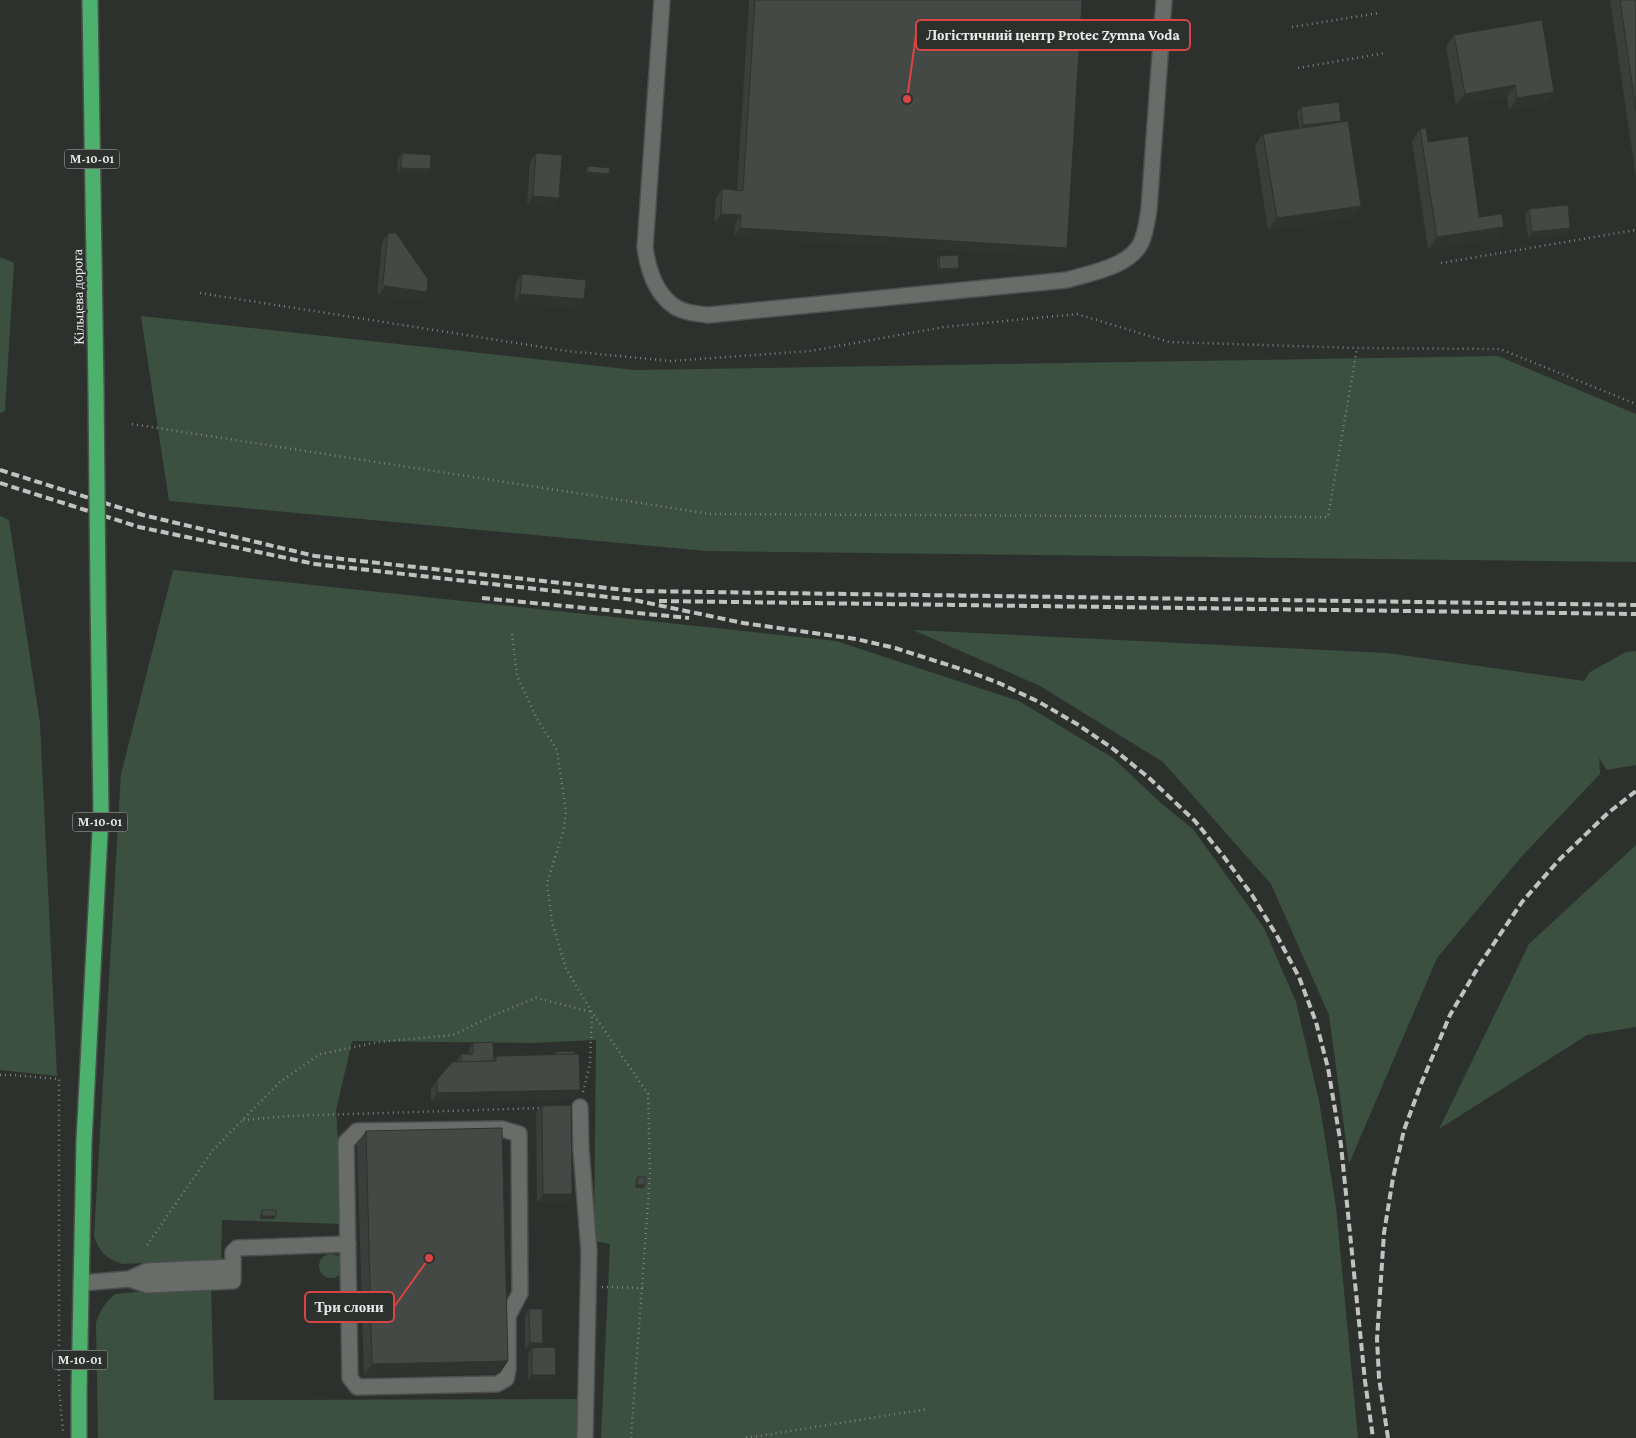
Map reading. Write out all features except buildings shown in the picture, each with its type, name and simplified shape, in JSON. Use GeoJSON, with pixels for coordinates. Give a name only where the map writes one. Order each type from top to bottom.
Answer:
{"type":"FeatureCollection","features":[{"type":"Feature","properties":{"kind":"highway","name":"Кільцева дорога"},"geometry":{"type":"LineString","coordinates":[[81,1283],[88,1049],[95,954],[101,813],[90,0]]}},
{"type":"Feature","properties":{"kind":"highway","name":"М-10-01"},"geometry":{"type":"LineString","coordinates":[[79,1438],[81,1283]]}},
{"type":"Feature","properties":{"kind":"street"},"geometry":{"type":"LineString","coordinates":[[662,0],[646,233],[648,266],[655,284],[677,308],[690,313],[708,315],[1067,280],[1118,264],[1129,258],[1140,245],[1146,230],[1149,209],[1164,0]]}},
{"type":"Feature","properties":{"kind":"street"},"geometry":{"type":"LineString","coordinates":[[580,1107],[581,1149],[589,1252],[585,1438]]}},
{"type":"Feature","properties":{"kind":"street"},"geometry":{"type":"LineString","coordinates":[[502,1129],[519,1134],[520,1293],[508,1316],[508,1370],[506,1379],[497,1384],[357,1387],[350,1378],[348,1244],[346,1142],[357,1131],[502,1129]]}},
{"type":"Feature","properties":{"kind":"street"},"geometry":{"type":"LineString","coordinates":[[81,1283],[129,1279],[147,1271],[232,1267],[233,1252],[237,1248],[348,1244]]}},
{"type":"Feature","properties":{"kind":"path"},"geometry":{"type":"LineString","coordinates":[[1292,27],[1379,14]]}},
{"type":"Feature","properties":{"kind":"path"},"geometry":{"type":"LineString","coordinates":[[1298,68],[1385,53]]}},
{"type":"Feature","properties":{"kind":"path"},"geometry":{"type":"LineString","coordinates":[[1441,263],[1636,230]]}},
{"type":"Feature","properties":{"kind":"path"},"geometry":{"type":"LineString","coordinates":[[200,293],[567,352],[671,361],[810,352],[944,328],[1077,314],[1168,342],[1357,348],[1500,349],[1636,404]]}},
{"type":"Feature","properties":{"kind":"path"},"geometry":{"type":"LineString","coordinates":[[132,424],[711,514],[1328,516],[1357,348]]}},
{"type":"Feature","properties":{"kind":"path"},"geometry":{"type":"LineString","coordinates":[[512,634],[518,676],[537,719],[557,750],[566,812],[563,832],[548,883],[552,922],[566,969],[592,1012],[648,1094],[650,1175],[643,1288],[630,1438]]}},
{"type":"Feature","properties":{"kind":"path"},"geometry":{"type":"LineString","coordinates":[[147,1245],[213,1150],[280,1082],[320,1054],[379,1042],[453,1035],[536,998],[592,1012]]}},
{"type":"Feature","properties":{"kind":"path"},"geometry":{"type":"LineString","coordinates":[[580,1107],[590,1064],[592,1012]]}},
{"type":"Feature","properties":{"kind":"path"},"geometry":{"type":"LineString","coordinates":[[0,1075],[59,1080],[58,1389],[63,1438]]}},
{"type":"Feature","properties":{"kind":"path"},"geometry":{"type":"LineString","coordinates":[[241,1120],[289,1116],[551,1108]]}},
{"type":"Feature","properties":{"kind":"path"},"geometry":{"type":"LineString","coordinates":[[588,1286],[643,1288]]}},
{"type":"Feature","properties":{"kind":"path"},"geometry":{"type":"LineString","coordinates":[[746,1438],[928,1409]]}},
{"type":"Feature","properties":{"kind":"green space"},"geometry":{"type":"Polygon","coordinates":[[[0,257],[14,263],[5,411],[0,413],[0,257]]]}},
{"type":"Feature","properties":{"kind":"green space"},"geometry":{"type":"Polygon","coordinates":[[[141,316],[635,370],[1498,356],[1636,414],[1636,562],[706,551],[169,501],[141,316]]]}},
{"type":"Feature","properties":{"kind":"green space"},"geometry":{"type":"Polygon","coordinates":[[[0,516],[9,520],[40,723],[57,1076],[0,1070],[0,516]]]}},
{"type":"Feature","properties":{"kind":"green space"},"geometry":{"type":"Polygon","coordinates":[[[173,570],[836,641],[1019,701],[1113,758],[1163,805],[1193,829],[1264,928],[1296,1002],[1319,1101],[1336,1207],[1358,1438],[601,1438],[610,1244],[594,1241],[596,1040],[532,1043],[352,1041],[336,1111],[343,1224],[222,1220],[221,1259],[123,1264],[112,1260],[101,1251],[94,1236],[121,774],[173,570]]]}},
{"type":"Feature","properties":{"kind":"green space"},"geometry":{"type":"Polygon","coordinates":[[[913,630],[1387,653],[1584,681],[1590,672],[1626,652],[1636,651],[1636,765],[1607,770],[1599,758],[1600,774],[1522,856],[1437,958],[1349,1164],[1329,1015],[1271,884],[1163,762],[1040,686],[913,630]]]}},
{"type":"Feature","properties":{"kind":"green space"},"geometry":{"type":"Polygon","coordinates":[[[1636,845],[1636,1027],[1587,1035],[1439,1129],[1529,944],[1636,845]]]}},
{"type":"Feature","properties":{"kind":"green space"},"geometry":{"type":"Polygon","coordinates":[[[331,1254],[339,1258],[343,1266],[339,1274],[331,1278],[323,1274],[319,1266],[323,1258],[331,1254]]]}},
{"type":"Feature","properties":{"kind":"green space"},"geometry":{"type":"Polygon","coordinates":[[[211,1285],[214,1400],[579,1399],[577,1438],[98,1438],[96,1323],[101,1310],[115,1294],[211,1285]]]}},
{"type":"Feature","properties":{"kind":"railway"},"geometry":{"type":"LineString","coordinates":[[0,470],[143,515],[315,556],[634,591],[1636,605]]}},
{"type":"Feature","properties":{"kind":"railway"},"geometry":{"type":"LineString","coordinates":[[0,483],[139,527],[315,564],[634,600],[743,623],[856,639],[895,648],[999,683],[1039,702],[1077,724],[1112,748],[1148,777],[1195,821],[1252,895],[1299,977],[1316,1022],[1328,1068],[1341,1145],[1365,1381],[1373,1438]]}},
{"type":"Feature","properties":{"kind":"railway"},"geometry":{"type":"LineString","coordinates":[[482,598],[689,618]]}},
{"type":"Feature","properties":{"kind":"railway"},"geometry":{"type":"LineString","coordinates":[[659,601],[1636,614]]}},
{"type":"Feature","properties":{"kind":"railway"},"geometry":{"type":"LineString","coordinates":[[1388,1438],[1379,1378],[1377,1339],[1384,1233],[1393,1178],[1404,1130],[1421,1084],[1450,1015],[1480,964],[1522,902],[1560,859],[1608,813],[1636,791]]}},
{"type":"Feature","properties":{"kind":"place","name":"Логістичний центр Protec Zymna Voda"},"geometry":{"type":"Point","coordinates":[907,99]}},
{"type":"Feature","properties":{"kind":"place","name":"Три слони"},"geometry":{"type":"Point","coordinates":[429,1258]}}]}
